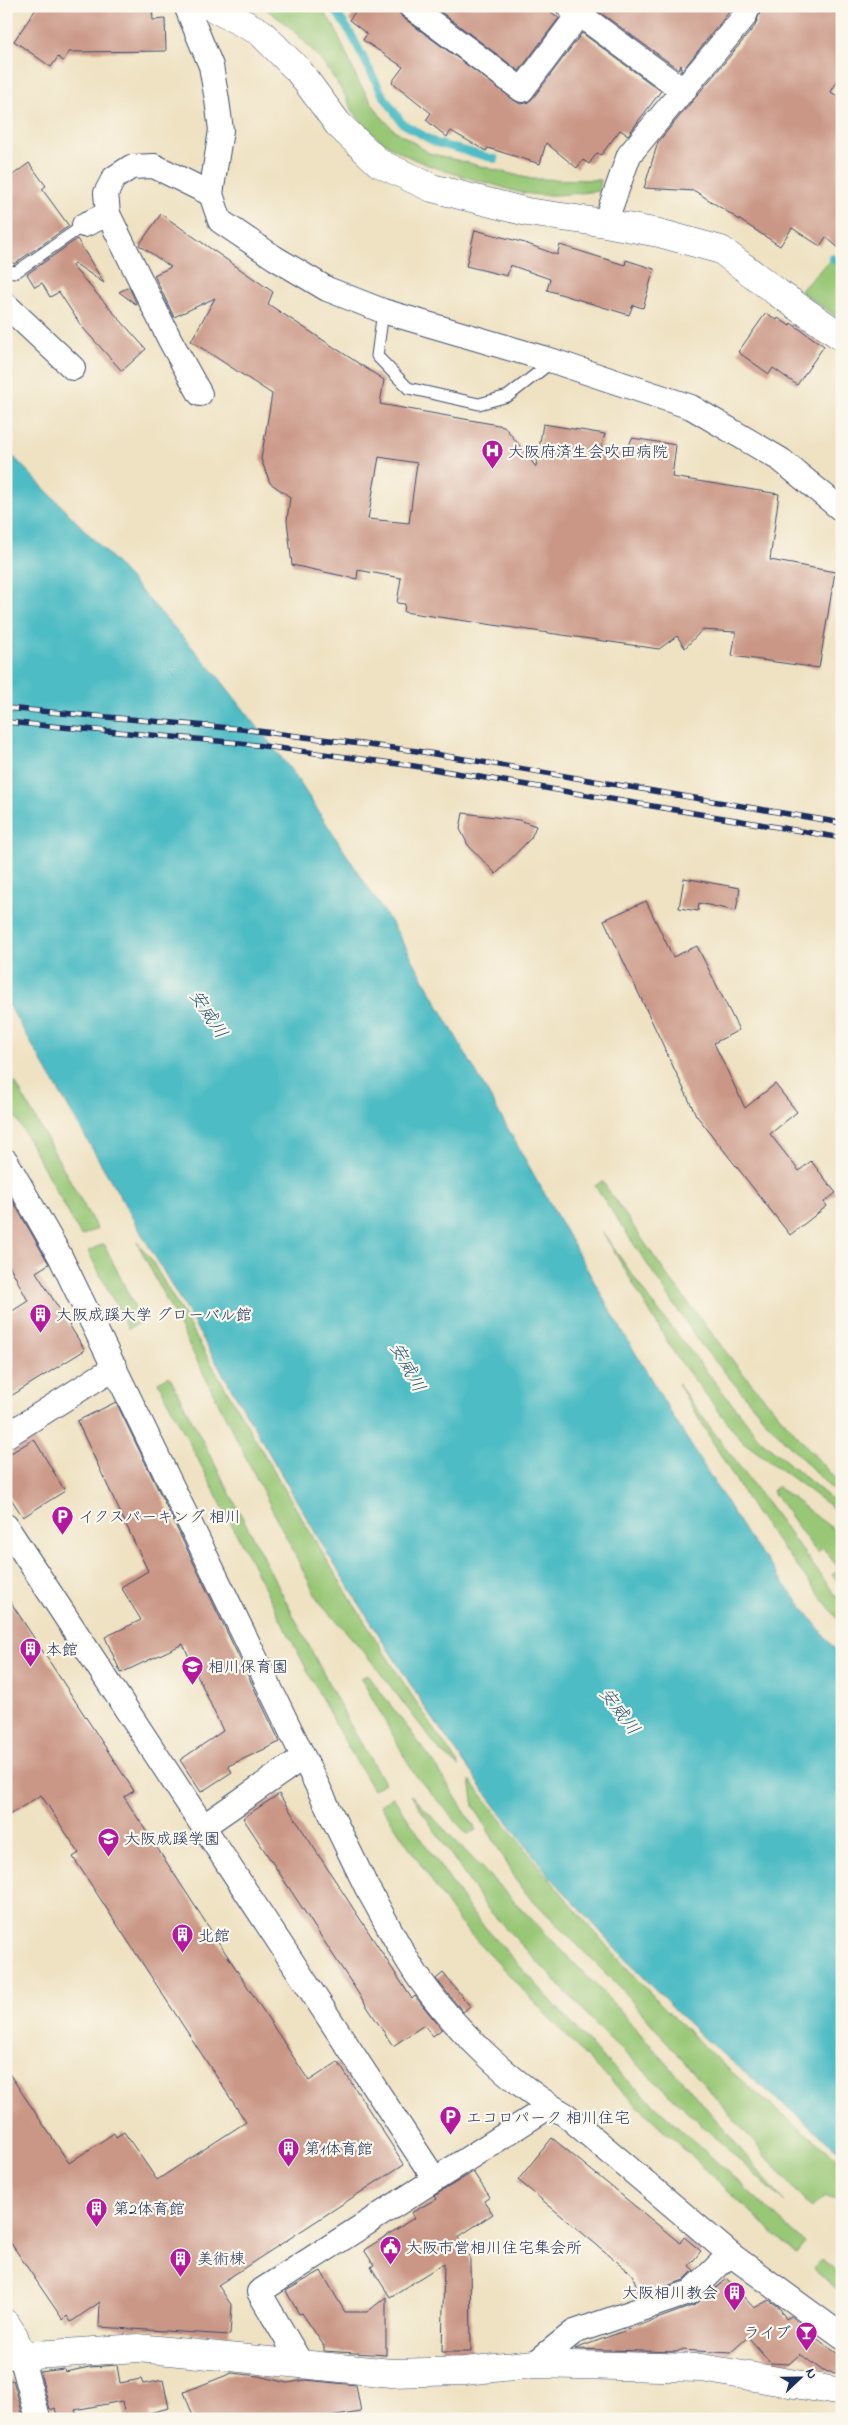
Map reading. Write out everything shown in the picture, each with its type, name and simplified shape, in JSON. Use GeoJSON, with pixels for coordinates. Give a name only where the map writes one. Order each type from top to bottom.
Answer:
{"type":"FeatureCollection","features":[{"type":"Feature","properties":{"kind":"street"},"geometry":{"type":"LineString","coordinates":[[186,6],[211,66],[221,130],[211,194],[220,221],[327,289],[383,311],[553,361],[691,408],[781,460],[842,510]]}},
{"type":"Feature","properties":{"kind":"street"},"geometry":{"type":"LineString","coordinates":[[210,6],[260,32],[298,70],[338,124],[379,163],[432,188],[527,212],[605,223],[659,234],[721,250],[778,294],[842,337]]}},
{"type":"Feature","properties":{"kind":"street"},"geometry":{"type":"LineString","coordinates":[[410,6],[522,90],[577,9],[684,91]]}},
{"type":"Feature","properties":{"kind":"street"},"geometry":{"type":"LineString","coordinates":[[605,223],[629,155],[684,91],[740,10]]}},
{"type":"Feature","properties":{"kind":"street"},"geometry":{"type":"LineString","coordinates":[[200,394],[170,340],[108,214],[106,193],[114,178],[132,167],[154,166],[211,194]]}},
{"type":"Feature","properties":{"kind":"street"},"geometry":{"type":"LineString","coordinates":[[84,225],[108,214]]}},
{"type":"Feature","properties":{"kind":"street"},"geometry":{"type":"LineString","coordinates":[[6,305],[73,368]]}},
{"type":"Feature","properties":{"kind":"street"},"geometry":{"type":"LineString","coordinates":[[6,1160],[60,1256],[302,1758],[367,1888],[420,1979],[448,2017],[500,2066],[550,2106],[566,2116],[730,2254],[842,2336]]}},
{"type":"Feature","properties":{"kind":"street"},"geometry":{"type":"LineString","coordinates":[[6,1436],[115,1367]]}},
{"type":"Feature","properties":{"kind":"street"},"geometry":{"type":"LineString","coordinates":[[6,1526],[434,2178]]}},
{"type":"Feature","properties":{"kind":"street"},"geometry":{"type":"LineString","coordinates":[[204,1826],[302,1758]]}},
{"type":"Feature","properties":{"kind":"street"},"geometry":{"type":"LineString","coordinates":[[302,2365],[259,2292],[434,2178],[550,2106]]}},
{"type":"Feature","properties":{"kind":"street"},"geometry":{"type":"LineString","coordinates":[[534,2364],[574,2332],[691,2292],[730,2254]]}},
{"type":"Feature","properties":{"kind":"street"},"geometry":{"type":"LineString","coordinates":[[6,2324],[14,2336],[14,2357],[38,2418]]}},
{"type":"Feature","properties":{"kind":"street"},"geometry":{"type":"LineString","coordinates":[[14,2357],[138,2348],[391,2373],[464,2371],[534,2364],[702,2368],[842,2392]]}},
{"type":"Feature","properties":{"kind":"lane"},"geometry":{"type":"LineString","coordinates":[[6,271],[16,272],[84,225]]}},
{"type":"Feature","properties":{"kind":"lane"},"geometry":{"type":"LineString","coordinates":[[383,311],[377,356],[408,388],[479,404],[508,396],[553,361]]}},
{"type":"Feature","properties":{"kind":"green space"},"geometry":{"type":"Polygon","coordinates":[[[261,6],[319,6],[334,26],[358,81],[379,114],[393,129],[429,153],[531,179],[601,180],[599,191],[548,195],[520,192],[431,166],[396,150],[380,139],[353,111],[327,69],[308,45],[286,24],[261,6]]]}},
{"type":"Feature","properties":{"kind":"green space"},"geometry":{"type":"Polygon","coordinates":[[[832,258],[842,266],[842,320],[800,291],[832,258]]]}},
{"type":"Feature","properties":{"kind":"green space"},"geometry":{"type":"Polygon","coordinates":[[[15,1082],[97,1229],[81,1236],[6,1099],[6,1088],[15,1082]]]}},
{"type":"Feature","properties":{"kind":"green space"},"geometry":{"type":"Polygon","coordinates":[[[602,1181],[669,1278],[740,1370],[842,1487],[842,1500],[768,1423],[702,1346],[595,1186],[602,1181]]]}},
{"type":"Feature","properties":{"kind":"green space"},"geometry":{"type":"Polygon","coordinates":[[[602,1231],[649,1299],[760,1439],[842,1508],[842,1515],[742,1441],[676,1356],[602,1231]]]}},
{"type":"Feature","properties":{"kind":"green space"},"geometry":{"type":"Polygon","coordinates":[[[137,1242],[150,1258],[262,1451],[378,1643],[460,1767],[441,1752],[365,1653],[318,1600],[137,1242]]]}},
{"type":"Feature","properties":{"kind":"green space"},"geometry":{"type":"Polygon","coordinates":[[[104,1244],[142,1322],[128,1329],[88,1251],[104,1244]]]}},
{"type":"Feature","properties":{"kind":"green space"},"geometry":{"type":"Polygon","coordinates":[[[169,1376],[348,1721],[384,1783],[373,1790],[337,1728],[158,1382],[169,1376]]]}},
{"type":"Feature","properties":{"kind":"green space"},"geometry":{"type":"Polygon","coordinates":[[[678,1384],[842,1604],[842,1624],[756,1514],[678,1384]]]}},
{"type":"Feature","properties":{"kind":"green space"},"geometry":{"type":"Polygon","coordinates":[[[777,1486],[842,1536],[842,1586],[832,1575],[839,1569],[823,1548],[817,1553],[772,1491],[777,1486]]]}},
{"type":"Feature","properties":{"kind":"green space"},"geometry":{"type":"Polygon","coordinates":[[[367,1674],[435,1764],[476,1830],[467,1834],[415,1775],[361,1678],[367,1674]]]}},
{"type":"Feature","properties":{"kind":"green space"},"geometry":{"type":"Polygon","coordinates":[[[470,1780],[578,1912],[664,2007],[711,2054],[785,2117],[842,2162],[842,2200],[826,2196],[811,2208],[622,1990],[521,1888],[474,1806],[470,1780]]]}},
{"type":"Feature","properties":{"kind":"green space"},"geometry":{"type":"Polygon","coordinates":[[[411,1795],[613,2003],[698,2098],[785,2203],[607,2036],[486,1907],[411,1795]]]}},
{"type":"Feature","properties":{"kind":"green space"},"geometry":{"type":"Polygon","coordinates":[[[393,1797],[473,1914],[598,2053],[805,2243],[796,2254],[593,2064],[459,1922],[381,1805],[393,1797]]]}},
{"type":"Feature","properties":{"kind":"green space"},"geometry":{"type":"Polygon","coordinates":[[[822,2259],[842,2276],[842,2293],[813,2269],[822,2259]]]}},
{"type":"Feature","properties":{"kind":"water","name":"安威川"},"geometry":{"type":"Polygon","coordinates":[[[6,449],[105,551],[216,674],[294,774],[397,932],[614,1317],[677,1423],[747,1535],[842,1659],[842,2153],[698,2033],[620,1953],[548,1874],[490,1799],[426,1709],[326,1551],[6,1000],[6,449]]]}},
{"type":"Feature","properties":{"kind":"building"},"geometry":{"type":"Polygon","coordinates":[[[38,6],[84,6],[81,9],[152,7],[153,20],[165,19],[166,51],[69,52],[63,61],[58,57],[51,67],[14,41],[38,6]]]}},
{"type":"Feature","properties":{"kind":"building"},"geometry":{"type":"Polygon","coordinates":[[[360,6],[397,6],[402,17],[520,104],[527,103],[533,98],[582,33],[661,91],[628,135],[620,130],[601,155],[597,153],[589,164],[583,160],[577,168],[546,143],[540,164],[488,148],[486,151],[451,131],[447,137],[426,120],[431,113],[392,82],[403,67],[363,40],[367,34],[349,20],[360,6]]]}},
{"type":"Feature","properties":{"kind":"building"},"geometry":{"type":"Polygon","coordinates":[[[433,6],[543,6],[559,18],[519,71],[433,6]]]}},
{"type":"Feature","properties":{"kind":"building"},"geometry":{"type":"Polygon","coordinates":[[[599,6],[734,6],[681,72],[681,65],[678,69],[598,11],[599,6]]]}},
{"type":"Feature","properties":{"kind":"building"},"geometry":{"type":"Polygon","coordinates":[[[762,6],[842,6],[842,73],[831,92],[842,99],[842,251],[826,237],[820,246],[792,228],[780,246],[695,191],[644,188],[658,142],[755,26],[762,6]]]}},
{"type":"Feature","properties":{"kind":"building"},"geometry":{"type":"Polygon","coordinates":[[[29,163],[46,186],[42,189],[69,226],[14,264],[6,255],[6,180],[29,163]]]}},
{"type":"Feature","properties":{"kind":"building"},"geometry":{"type":"Polygon","coordinates":[[[161,214],[273,292],[268,304],[384,380],[380,404],[504,426],[536,467],[543,424],[605,434],[601,448],[625,456],[632,438],[676,445],[672,477],[779,494],[770,560],[835,572],[819,668],[732,656],[736,632],[702,630],[685,648],[677,636],[659,649],[404,612],[405,604],[397,603],[401,578],[358,570],[357,579],[292,565],[287,520],[290,497],[270,483],[261,459],[272,394],[191,341],[215,298],[174,317],[154,275],[171,267],[139,245],[161,214]],[[379,457],[368,519],[409,523],[417,463],[379,457]]]}},
{"type":"Feature","properties":{"kind":"building"},"geometry":{"type":"Polygon","coordinates":[[[475,230],[525,243],[557,255],[560,245],[625,265],[626,260],[654,269],[643,308],[633,305],[629,315],[547,290],[550,279],[510,265],[507,276],[466,266],[475,230]]]}},
{"type":"Feature","properties":{"kind":"building"},"geometry":{"type":"Polygon","coordinates":[[[77,239],[104,283],[74,263],[72,266],[146,349],[122,371],[82,327],[59,292],[50,297],[42,283],[35,287],[27,274],[77,239]]]}},
{"type":"Feature","properties":{"kind":"building"},"geometry":{"type":"Polygon","coordinates":[[[129,287],[137,305],[119,292],[129,287]]]}},
{"type":"Feature","properties":{"kind":"building"},"geometry":{"type":"Polygon","coordinates":[[[766,313],[790,326],[791,323],[824,346],[797,385],[773,368],[769,374],[738,352],[766,313]]]}},
{"type":"Feature","properties":{"kind":"building"},"geometry":{"type":"Polygon","coordinates":[[[463,813],[519,820],[536,826],[531,838],[496,874],[468,845],[460,829],[463,813]]]}},
{"type":"Feature","properties":{"kind":"building"},"geometry":{"type":"Polygon","coordinates":[[[684,878],[740,888],[736,911],[699,903],[698,911],[679,908],[684,878]]]}},
{"type":"Feature","properties":{"kind":"building"},"geometry":{"type":"Polygon","coordinates":[[[646,901],[673,957],[697,946],[739,1030],[714,1043],[745,1108],[775,1084],[797,1112],[770,1134],[799,1171],[811,1161],[836,1193],[824,1202],[827,1206],[790,1235],[696,1115],[604,920],[646,901]]]}},
{"type":"Feature","properties":{"kind":"building","name":"大阪成蹊大学 グローバル館"},"geometry":{"type":"Polygon","coordinates":[[[6,1189],[49,1264],[36,1272],[85,1350],[6,1399],[6,1315],[28,1301],[6,1259],[6,1189]]]}},
{"type":"Feature","properties":{"kind":"building"},"geometry":{"type":"Polygon","coordinates":[[[116,1402],[280,1742],[228,1766],[232,1772],[201,1792],[180,1760],[223,1731],[183,1644],[121,1673],[105,1637],[141,1620],[121,1587],[148,1571],[77,1421],[116,1402]]]}},
{"type":"Feature","properties":{"kind":"building"},"geometry":{"type":"Polygon","coordinates":[[[34,1439],[65,1491],[23,1517],[6,1491],[6,1456],[34,1439]]]}},
{"type":"Feature","properties":{"kind":"building"},"geometry":{"type":"Polygon","coordinates":[[[6,1595],[134,1791],[124,1797],[309,2081],[338,2062],[404,2164],[218,2285],[232,2306],[230,2335],[99,2327],[100,2302],[71,2322],[67,2316],[63,2320],[6,2236],[6,2069],[69,2163],[114,2133],[116,2137],[124,2132],[157,2180],[246,2122],[73,1857],[79,1853],[41,1795],[6,1817],[6,1595]]]}},
{"type":"Feature","properties":{"kind":"building"},"geometry":{"type":"Polygon","coordinates":[[[279,1794],[412,1999],[415,1996],[442,2029],[433,2036],[424,2025],[393,2046],[243,1818],[279,1794]]]}},
{"type":"Feature","properties":{"kind":"building"},"geometry":{"type":"Polygon","coordinates":[[[443,1973],[470,2006],[463,2012],[436,1979],[443,1973]]]}},
{"type":"Feature","properties":{"kind":"building"},"geometry":{"type":"Polygon","coordinates":[[[552,2138],[680,2243],[684,2237],[701,2251],[689,2266],[694,2270],[684,2280],[640,2295],[632,2274],[518,2180],[552,2138]]]}},
{"type":"Feature","properties":{"kind":"building"},"geometry":{"type":"Polygon","coordinates":[[[473,2172],[490,2197],[484,2201],[493,2214],[458,2237],[470,2258],[471,2352],[442,2352],[444,2263],[390,2297],[371,2267],[374,2265],[364,2250],[414,2218],[411,2213],[436,2199],[434,2196],[473,2172]]]}},
{"type":"Feature","properties":{"kind":"building"},"geometry":{"type":"Polygon","coordinates":[[[321,2271],[345,2312],[367,2312],[386,2297],[386,2355],[324,2351],[324,2346],[302,2313],[299,2314],[286,2291],[321,2271]]]}},
{"type":"Feature","properties":{"kind":"building"},"geometry":{"type":"Polygon","coordinates":[[[727,2279],[754,2308],[769,2300],[779,2307],[786,2319],[791,2316],[810,2330],[816,2338],[842,2357],[842,2374],[823,2371],[800,2354],[789,2364],[771,2363],[748,2337],[730,2353],[681,2350],[676,2352],[575,2349],[695,2305],[727,2279]]]}},
{"type":"Feature","properties":{"kind":"building"},"geometry":{"type":"Polygon","coordinates":[[[117,2365],[120,2383],[141,2379],[143,2384],[163,2380],[169,2408],[149,2413],[150,2419],[126,2419],[122,2401],[75,2410],[78,2419],[58,2419],[55,2408],[50,2410],[40,2372],[64,2369],[65,2372],[90,2367],[117,2365]]]}},
{"type":"Feature","properties":{"kind":"building"},"geometry":{"type":"Polygon","coordinates":[[[232,2373],[258,2376],[287,2383],[306,2380],[356,2385],[361,2412],[318,2419],[194,2419],[184,2392],[232,2373]]]}},
{"type":"Feature","properties":{"kind":"building"},"geometry":{"type":"Polygon","coordinates":[[[13,2380],[24,2419],[6,2419],[6,2382],[13,2380]]]}},
{"type":"Feature","properties":{"kind":"waterway"},"geometry":{"type":"LineString","coordinates":[[332,6],[350,32],[381,92],[402,123],[436,143],[495,159]]}},
{"type":"Feature","properties":{"kind":"waterway"},"geometry":{"type":"LineString","coordinates":[[832,258],[842,266]]}},
{"type":"Feature","properties":{"kind":"railway"},"geometry":{"type":"LineString","coordinates":[[6,708],[241,729],[417,751],[842,823]]}},
{"type":"Feature","properties":{"kind":"railway"},"geometry":{"type":"LineString","coordinates":[[6,722],[240,743],[414,766],[842,838]]}},
{"type":"Feature","properties":{"kind":"place","name":"大阪府済生会吹田病院"},"geometry":{"type":"Point","coordinates":[492,470]}},
{"type":"Feature","properties":{"kind":"place","name":"大阪成蹊大学 グローバル館"},"geometry":{"type":"Point","coordinates":[40,1333]}},
{"type":"Feature","properties":{"kind":"place","name":"イクスパーキング 相川"},"geometry":{"type":"Point","coordinates":[62,1535]}},
{"type":"Feature","properties":{"kind":"place","name":"本館"},"geometry":{"type":"Point","coordinates":[30,1668]}},
{"type":"Feature","properties":{"kind":"place","name":"相川保育園"},"geometry":{"type":"Point","coordinates":[192,1685]}},
{"type":"Feature","properties":{"kind":"place","name":"大阪成蹊学園"},"geometry":{"type":"Point","coordinates":[108,1857]}},
{"type":"Feature","properties":{"kind":"place","name":"北館"},"geometry":{"type":"Point","coordinates":[182,1954]}},
{"type":"Feature","properties":{"kind":"place","name":"エコロパーク 相川住宅"},"geometry":{"type":"Point","coordinates":[450,2136]}},
{"type":"Feature","properties":{"kind":"place","name":"第1体育館"},"geometry":{"type":"Point","coordinates":[288,2167]}},
{"type":"Feature","properties":{"kind":"place","name":"第2体育館"},"geometry":{"type":"Point","coordinates":[97,2227]}},
{"type":"Feature","properties":{"kind":"place","name":"大阪市営相川住宅集会所"},"geometry":{"type":"Point","coordinates":[390,2266]}},
{"type":"Feature","properties":{"kind":"place","name":"美術棟"},"geometry":{"type":"Point","coordinates":[181,2277]}},
{"type":"Feature","properties":{"kind":"place","name":"大阪相川教会"},"geometry":{"type":"Point","coordinates":[734,2311]}},
{"type":"Feature","properties":{"kind":"place","name":"ライブ"},"geometry":{"type":"Point","coordinates":[807,2351]}}]}
